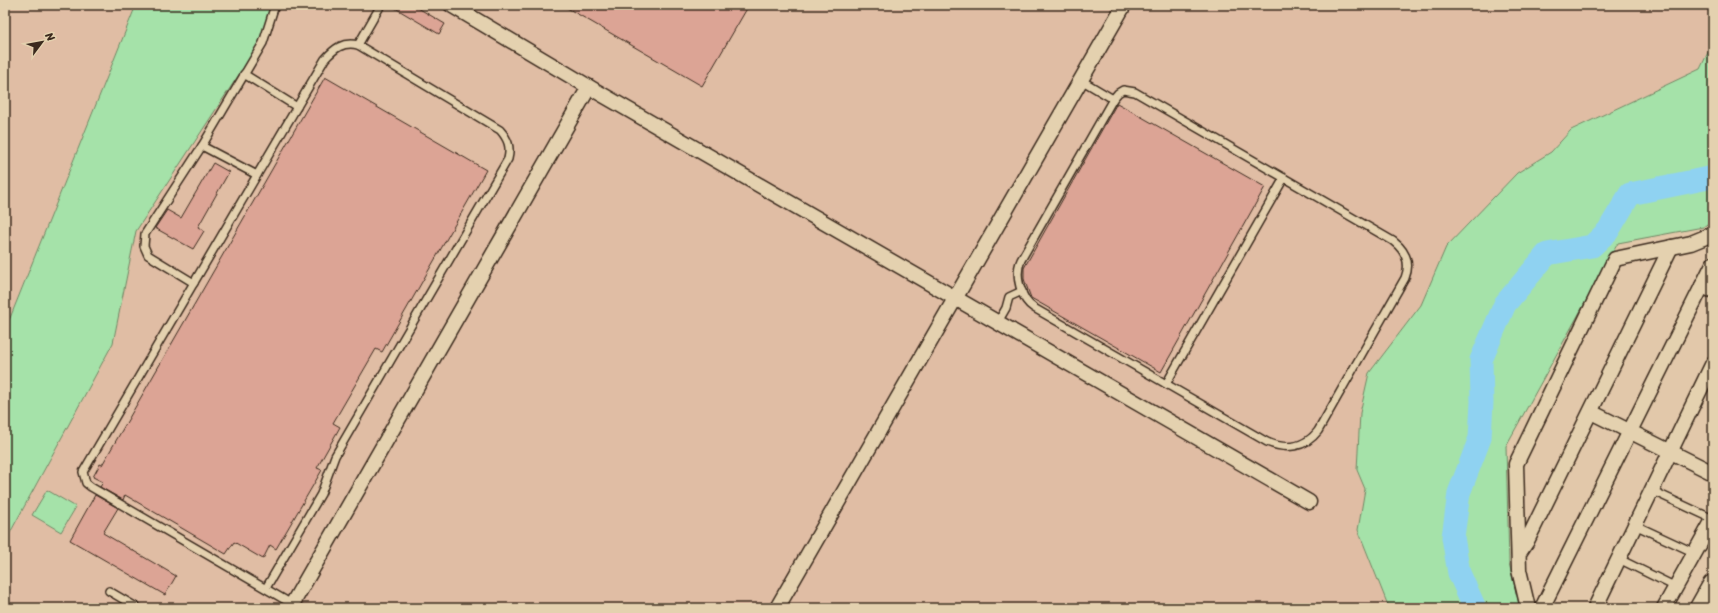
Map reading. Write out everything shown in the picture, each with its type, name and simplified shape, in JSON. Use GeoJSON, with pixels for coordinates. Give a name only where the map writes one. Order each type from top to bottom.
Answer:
{"type":"FeatureCollection","features":[{"type":"Feature","properties":{"kind":"street"},"geometry":{"type":"LineString","coordinates":[[451,5],[589,87],[1309,502]]}},
{"type":"Feature","properties":{"kind":"street"},"geometry":{"type":"LineString","coordinates":[[777,608],[1124,5]]}},
{"type":"Feature","properties":{"kind":"street"},"geometry":{"type":"LineString","coordinates":[[291,606],[589,87]]}},
{"type":"Feature","properties":{"kind":"street"},"geometry":{"type":"LineString","coordinates":[[1528,608],[1519,570],[1516,464],[1615,259],[1691,243],[1713,234]]}},
{"type":"Feature","properties":{"kind":"street"},"geometry":{"type":"LineString","coordinates":[[1519,553],[1527,541],[1671,247]]}},
{"type":"Feature","properties":{"kind":"street"},"geometry":{"type":"LineString","coordinates":[[1542,608],[1630,431],[1708,288],[1713,264]]}},
{"type":"Feature","properties":{"kind":"street"},"geometry":{"type":"LineString","coordinates":[[1595,608],[1713,363]]}},
{"type":"Feature","properties":{"kind":"street"},"geometry":{"type":"LineString","coordinates":[[1591,412],[1713,473]]}},
{"type":"Feature","properties":{"kind":"street"},"geometry":{"type":"LineString","coordinates":[[1664,608],[1713,519]]}},
{"type":"Feature","properties":{"kind":"street"},"geometry":{"type":"LineString","coordinates":[[1700,608],[1713,586]]}},
{"type":"Feature","properties":{"kind":"lane"},"geometry":{"type":"LineString","coordinates":[[194,283],[148,255],[144,246],[147,229],[202,146],[263,43],[275,5]]}},
{"type":"Feature","properties":{"kind":"lane"},"geometry":{"type":"LineString","coordinates":[[358,45],[381,5]]}},
{"type":"Feature","properties":{"kind":"lane"},"geometry":{"type":"LineString","coordinates":[[266,588],[321,494],[335,456],[508,159],[510,152],[509,143],[500,130],[358,45],[346,44],[331,53],[257,175],[85,468],[84,478],[91,488],[266,588],[291,606]]}},
{"type":"Feature","properties":{"kind":"lane"},"geometry":{"type":"LineString","coordinates":[[244,74],[298,107]]}},
{"type":"Feature","properties":{"kind":"lane"},"geometry":{"type":"LineString","coordinates":[[1081,80],[1113,99]]}},
{"type":"Feature","properties":{"kind":"lane"},"geometry":{"type":"LineString","coordinates":[[1123,90],[1136,92],[1284,178],[1397,245],[1407,259],[1408,269],[1405,278],[1318,431],[1302,444],[1286,447],[1267,442],[1026,302],[1022,291],[1018,270],[1021,260],[1113,99],[1123,90]]}},
{"type":"Feature","properties":{"kind":"lane"},"geometry":{"type":"LineString","coordinates":[[202,146],[257,175]]}},
{"type":"Feature","properties":{"kind":"lane"},"geometry":{"type":"LineString","coordinates":[[1166,384],[1284,178]]}},
{"type":"Feature","properties":{"kind":"lane"},"geometry":{"type":"LineString","coordinates":[[998,322],[1006,308],[1009,297],[1022,291]]}},
{"type":"Feature","properties":{"kind":"lane"},"geometry":{"type":"LineString","coordinates":[[1655,492],[1713,519]]}},
{"type":"Feature","properties":{"kind":"lane"},"geometry":{"type":"LineString","coordinates":[[1638,526],[1695,553]]}},
{"type":"Feature","properties":{"kind":"lane"},"geometry":{"type":"LineString","coordinates":[[1619,559],[1676,587]]}},
{"type":"Feature","properties":{"kind":"lane"},"geometry":{"type":"LineString","coordinates":[[109,591],[138,608]]}},
{"type":"Feature","properties":{"kind":"shaded area"},"geometry":{"type":"Polygon","coordinates":[[[5,5],[136,5],[10,318],[5,326],[5,5]]]}},
{"type":"Feature","properties":{"kind":"shaded area"},"geometry":{"type":"Polygon","coordinates":[[[271,5],[1713,5],[1713,42],[1700,69],[1571,129],[1551,152],[1517,173],[1446,247],[1421,305],[1369,373],[1360,413],[1357,470],[1365,489],[1358,530],[1389,608],[5,608],[5,542],[113,343],[136,231],[261,41],[271,5]]]}},
{"type":"Feature","properties":{"kind":"green space"},"geometry":{"type":"Polygon","coordinates":[[[136,5],[271,5],[261,41],[136,231],[113,343],[5,542],[5,326],[10,318],[136,5]]]}},
{"type":"Feature","properties":{"kind":"green space"},"geometry":{"type":"Polygon","coordinates":[[[1713,42],[1713,220],[1703,227],[1618,243],[1506,446],[1509,563],[1520,608],[1389,608],[1358,530],[1365,489],[1357,470],[1360,413],[1369,373],[1421,305],[1446,247],[1517,173],[1551,152],[1571,130],[1700,69],[1713,42]]]}},
{"type":"Feature","properties":{"kind":"green space"},"geometry":{"type":"Polygon","coordinates":[[[47,490],[76,507],[61,532],[32,515],[47,490]]]}},
{"type":"Feature","properties":{"kind":"building"},"geometry":{"type":"Polygon","coordinates":[[[390,5],[413,5],[445,24],[439,34],[390,5]]]}},
{"type":"Feature","properties":{"kind":"building"},"geometry":{"type":"Polygon","coordinates":[[[562,5],[749,5],[702,86],[562,5]]]}},
{"type":"Feature","properties":{"kind":"building"},"geometry":{"type":"Polygon","coordinates":[[[325,77],[486,170],[382,352],[376,349],[333,423],[340,427],[317,468],[322,470],[276,549],[270,545],[263,559],[234,542],[226,554],[125,495],[123,500],[100,487],[103,482],[93,477],[100,464],[102,465],[325,77]]]}},
{"type":"Feature","properties":{"kind":"building"},"geometry":{"type":"Polygon","coordinates":[[[1117,103],[1265,187],[1161,372],[1031,298],[1024,279],[1024,268],[1117,103]]]}},
{"type":"Feature","properties":{"kind":"building"},"geometry":{"type":"Polygon","coordinates":[[[213,163],[229,172],[198,227],[204,231],[193,249],[155,228],[167,210],[181,218],[213,163]]]}},
{"type":"Feature","properties":{"kind":"building"},"geometry":{"type":"Polygon","coordinates":[[[95,495],[118,508],[103,533],[176,576],[165,595],[70,540],[95,495]]]}},
{"type":"Feature","properties":{"kind":"waterway"},"geometry":{"type":"LineString","coordinates":[[1475,608],[1459,573],[1453,537],[1459,493],[1480,438],[1482,402],[1481,360],[1505,304],[1547,254],[1592,246],[1608,231],[1630,194],[1713,177]]}}]}
